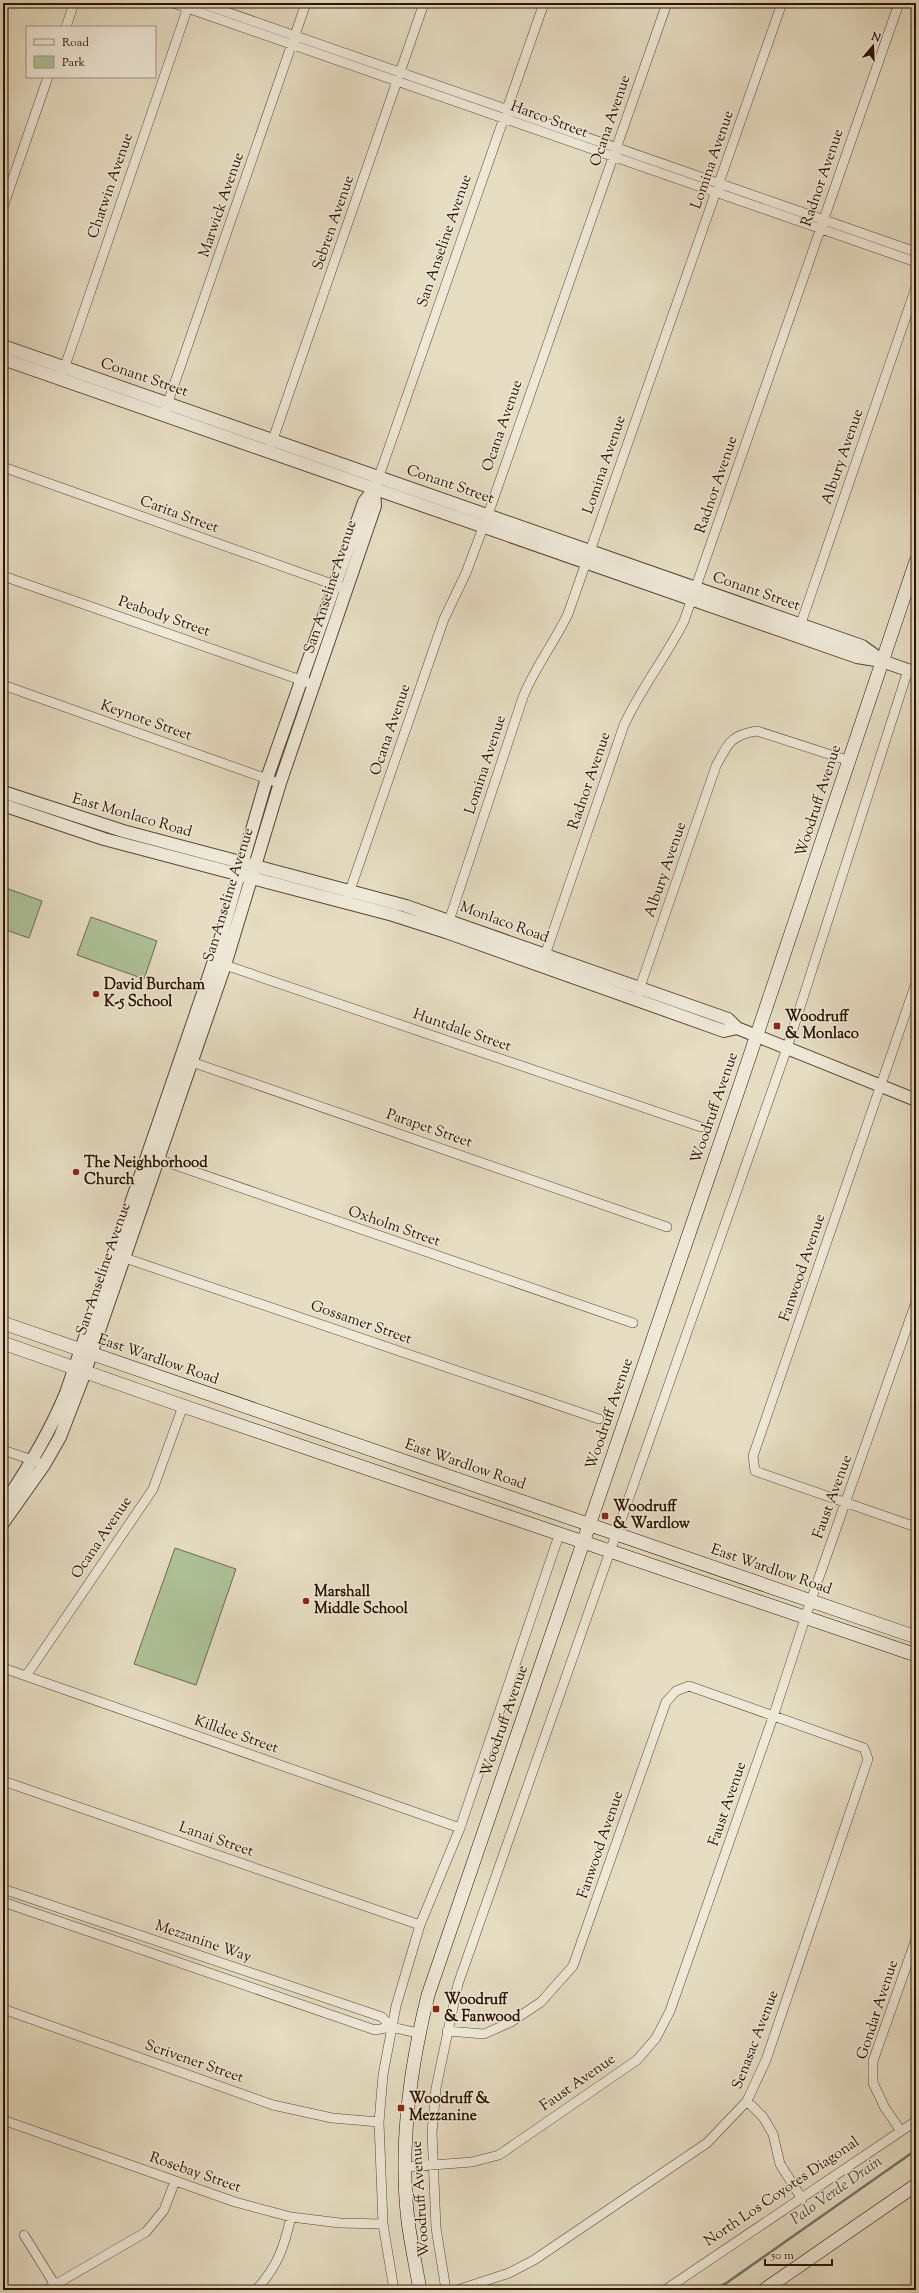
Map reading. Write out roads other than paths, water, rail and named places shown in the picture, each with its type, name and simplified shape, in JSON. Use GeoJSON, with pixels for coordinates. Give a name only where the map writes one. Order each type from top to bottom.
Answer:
{"type":"FeatureCollection","features":[{"type":"Feature","properties":{"kind":"main road","name":"Woodruff Avenue"},"geometry":{"type":"LineString","coordinates":[[420,2290],[408,2220],[406,2167],[409,2091],[418,2033],[428,1995],[850,761],[916,561]]}},
{"type":"Feature","properties":{"kind":"main road","name":"East Wardlow Road"},"geometry":{"type":"LineString","coordinates":[[3,1323],[916,1637]]}},
{"type":"Feature","properties":{"kind":"main road"},"geometry":{"type":"LineString","coordinates":[[3,1343],[559,1535],[916,1655]]}},
{"type":"Feature","properties":{"kind":"main road"},"geometry":{"type":"LineString","coordinates":[[764,2290],[916,2185]]}},
{"type":"Feature","properties":{"kind":"street"},"geometry":{"type":"LineString","coordinates":[[66,26],[74,3]]}},
{"type":"Feature","properties":{"kind":"street","name":"Harco Street"},"geometry":{"type":"LineString","coordinates":[[172,3],[188,6],[505,119],[614,153],[916,262]]}},
{"type":"Feature","properties":{"kind":"street","name":"Harco Street"},"geometry":{"type":"LineString","coordinates":[[201,3],[508,109],[614,153]]}},
{"type":"Feature","properties":{"kind":"street","name":"Marwick Avenue"},"geometry":{"type":"LineString","coordinates":[[166,409],[306,3]]}},
{"type":"Feature","properties":{"kind":"street","name":"Sebren Avenue"},"geometry":{"type":"LineString","coordinates":[[269,452],[424,3]]}},
{"type":"Feature","properties":{"kind":"street","name":"San Anseline Avenue"},"geometry":{"type":"LineString","coordinates":[[119,1256],[159,1160],[187,1060],[220,963],[246,876],[267,778],[364,502],[376,483],[505,119],[544,3]]}},
{"type":"Feature","properties":{"kind":"street","name":"Ocana Avenue"},"geometry":{"type":"LineString","coordinates":[[346,903],[444,619],[466,574],[667,3]]}},
{"type":"Feature","properties":{"kind":"street","name":"Lomina Avenue"},"geometry":{"type":"LineString","coordinates":[[447,926],[523,697],[533,673],[556,637],[568,614],[782,3]]}},
{"type":"Feature","properties":{"kind":"street","name":"Radnor Avenue"},"geometry":{"type":"LineString","coordinates":[[543,960],[624,724],[637,697],[671,647],[694,594],[899,3]]}},
{"type":"Feature","properties":{"kind":"street","name":"Chatwin Avenue"},"geometry":{"type":"LineString","coordinates":[[62,373],[188,6]]}},
{"type":"Feature","properties":{"kind":"street"},"geometry":{"type":"LineString","coordinates":[[3,207],[48,78]]}},
{"type":"Feature","properties":{"kind":"street","name":"Harco Street"},"geometry":{"type":"LineString","coordinates":[[717,189],[823,219],[916,252]]}},
{"type":"Feature","properties":{"kind":"street","name":"Albury Avenue"},"geometry":{"type":"LineString","coordinates":[[796,636],[916,287]]}},
{"type":"Feature","properties":{"kind":"street","name":"Conant Street"},"geometry":{"type":"LineString","coordinates":[[3,346],[62,373],[166,409],[273,440],[376,483]]}},
{"type":"Feature","properties":{"kind":"street","name":"Conant Street"},"geometry":{"type":"LineString","coordinates":[[3,359],[62,373]]}},
{"type":"Feature","properties":{"kind":"street","name":"Conant Street"},"geometry":{"type":"LineString","coordinates":[[166,409],[269,452],[376,483],[694,594],[796,636],[857,657],[882,661],[912,672]]}},
{"type":"Feature","properties":{"kind":"street","name":"Carita Street"},"geometry":{"type":"LineString","coordinates":[[3,467],[346,589]]}},
{"type":"Feature","properties":{"kind":"street","name":"San Anseline Avenue"},"geometry":{"type":"LineString","coordinates":[[249,864],[315,685],[375,506],[376,483]]}},
{"type":"Feature","properties":{"kind":"street","name":"Peabody Street"},"geometry":{"type":"LineString","coordinates":[[3,576],[315,685]]}},
{"type":"Feature","properties":{"kind":"street","name":"Conant Street"},"geometry":{"type":"LineString","coordinates":[[694,594],[800,624],[862,646],[882,661]]}},
{"type":"Feature","properties":{"kind":"street","name":"Woodruff Avenue"},"geometry":{"type":"LineString","coordinates":[[446,2290],[436,2228],[432,2132],[436,2088],[458,1984],[787,1048],[912,672]]}},
{"type":"Feature","properties":{"kind":"street","name":"Keynote Street"},"geometry":{"type":"LineString","coordinates":[[3,685],[280,783]]}},
{"type":"Feature","properties":{"kind":"street","name":"Albury Avenue"},"geometry":{"type":"LineString","coordinates":[[638,994],[716,766],[730,740],[743,733],[757,730],[850,761]]}},
{"type":"Feature","properties":{"kind":"street","name":"East Monlaco Road"},"geometry":{"type":"LineString","coordinates":[[3,792],[88,821],[249,864]]}},
{"type":"Feature","properties":{"kind":"street","name":"East Monlaco Road"},"geometry":{"type":"LineString","coordinates":[[3,805],[104,839],[246,876]]}},
{"type":"Feature","properties":{"kind":"street","name":"Monlaco Road"},"geometry":{"type":"LineString","coordinates":[[249,864],[350,891],[638,994],[728,1019],[737,1028],[916,1100]]}},
{"type":"Feature","properties":{"kind":"street","name":"Monlaco Road"},"geometry":{"type":"LineString","coordinates":[[246,876],[346,903],[447,926]]}},
{"type":"Feature","properties":{"kind":"street","name":"Huntdale Street"},"geometry":{"type":"LineString","coordinates":[[220,963],[701,1127]]}},
{"type":"Feature","properties":{"kind":"street","name":"Fanwood Avenue"},"geometry":{"type":"LineString","coordinates":[[846,1504],[756,1471],[753,1456],[882,1086],[916,983]]}},
{"type":"Feature","properties":{"kind":"street","name":"San Anseline Avenue"},"geometry":{"type":"LineString","coordinates":[[3,1523],[39,1463],[55,1421],[80,1369],[119,1256],[147,1156],[187,1060]]}},
{"type":"Feature","properties":{"kind":"street","name":"Parapet Street"},"geometry":{"type":"LineString","coordinates":[[187,1060],[667,1227]]}},
{"type":"Feature","properties":{"kind":"street","name":"Oxholm Street"},"geometry":{"type":"LineString","coordinates":[[147,1156],[633,1323]]}},
{"type":"Feature","properties":{"kind":"street","name":"Gossamer Street"},"geometry":{"type":"LineString","coordinates":[[119,1256],[599,1420]]}},
{"type":"Feature","properties":{"kind":"street","name":"Faust Avenue"},"geometry":{"type":"LineString","coordinates":[[406,2167],[472,2162],[499,2155],[637,2060],[656,2038],[670,2011],[773,1717],[811,1600],[916,1302]]}},
{"type":"Feature","properties":{"kind":"street","name":"Ocana Avenue"},"geometry":{"type":"LineString","coordinates":[[26,1676],[153,1489],[183,1406]]}},
{"type":"Feature","properties":{"kind":"street"},"geometry":{"type":"LineString","coordinates":[[3,1450],[39,1463]]}},
{"type":"Feature","properties":{"kind":"street","name":"San Anseline Avenue"},"geometry":{"type":"LineString","coordinates":[[3,1505],[39,1463]]}},
{"type":"Feature","properties":{"kind":"street"},"geometry":{"type":"LineString","coordinates":[[846,1504],[916,1527]]}},
{"type":"Feature","properties":{"kind":"street","name":"Woodruff Avenue"},"geometry":{"type":"LineString","coordinates":[[394,2290],[383,2224],[379,2122],[383,2075],[391,2027],[420,1925],[460,1828],[559,1535]]}},
{"type":"Feature","properties":{"kind":"street","name":"Killdee Street"},"geometry":{"type":"LineString","coordinates":[[3,1668],[460,1828]]}},
{"type":"Feature","properties":{"kind":"street","name":"Fanwood Avenue"},"geometry":{"type":"LineString","coordinates":[[447,2031],[484,2034],[511,2022],[541,2002],[573,1966],[666,1702],[676,1691],[689,1686],[773,1717]]}},
{"type":"Feature","properties":{"kind":"street","name":"Senasac Avenue"},"geometry":{"type":"LineString","coordinates":[[457,2290],[509,2272],[534,2260],[707,2143],[747,2101],[766,2060],[868,1759],[864,1748],[773,1717]]}},
{"type":"Feature","properties":{"kind":"street","name":"Lanai Street"},"geometry":{"type":"LineString","coordinates":[[3,1781],[420,1925]]}},
{"type":"Feature","properties":{"kind":"street","name":"Mezzanine Way"},"geometry":{"type":"LineString","coordinates":[[3,1889],[382,2017],[391,2027]]}},
{"type":"Feature","properties":{"kind":"street","name":"Mezzanine Way"},"geometry":{"type":"LineString","coordinates":[[3,1902],[375,2030],[391,2027],[418,2033]]}},
{"type":"Feature","properties":{"kind":"street"},"geometry":{"type":"LineString","coordinates":[[110,1940],[114,1927]]}},
{"type":"Feature","properties":{"kind":"street","name":"Gondar Avenue"},"geometry":{"type":"LineString","coordinates":[[901,2131],[885,2108],[873,2083],[873,2061],[916,1939]]}},
{"type":"Feature","properties":{"kind":"street","name":"Scrivener Street"},"geometry":{"type":"LineString","coordinates":[[3,2009],[273,2105],[332,2118],[379,2122]]}},
{"type":"Feature","properties":{"kind":"street"},"geometry":{"type":"LineString","coordinates":[[747,2101],[763,2117],[773,2134],[780,2164],[802,2199]]}},
{"type":"Feature","properties":{"kind":"street","name":"Rosebay Street"},"geometry":{"type":"LineString","coordinates":[[3,2120],[235,2202],[291,2217],[340,2223],[383,2224]]}},
{"type":"Feature","properties":{"kind":"street","name":"North Los Coyotes Diagonal"},"geometry":{"type":"LineString","coordinates":[[665,2290],[916,2121]]}},
{"type":"Feature","properties":{"kind":"street"},"geometry":{"type":"LineString","coordinates":[[46,2290],[146,2232],[164,2210],[175,2181]]}},
{"type":"Feature","properties":{"kind":"street"},"geometry":{"type":"LineString","coordinates":[[256,2290],[269,2276],[283,2250],[291,2217]]}},
{"type":"Feature","properties":{"kind":"street"},"geometry":{"type":"LineString","coordinates":[[24,2235],[55,2285]]}},
{"type":"Feature","properties":{"kind":"waterway","name":"Palo Verde Drain"},"geometry":{"type":"LineString","coordinates":[[712,2290],[725,2284],[916,2150]]}},
{"type":"Feature","properties":{"kind":"place","name":"David Burcham K-5 School"},"geometry":{"type":"Point","coordinates":[96,994]}},
{"type":"Feature","properties":{"kind":"place","name":"Woodruff & Monlaco"},"geometry":{"type":"Point","coordinates":[777,1026]}},
{"type":"Feature","properties":{"kind":"place","name":"The Neighborhood Church"},"geometry":{"type":"Point","coordinates":[76,1172]}},
{"type":"Feature","properties":{"kind":"place","name":"Woodruff & Wardlow"},"geometry":{"type":"Point","coordinates":[605,1516]}},
{"type":"Feature","properties":{"kind":"place","name":"Marshall Middle School"},"geometry":{"type":"Point","coordinates":[306,1601]}},
{"type":"Feature","properties":{"kind":"place","name":"Woodruff & Fanwood"},"geometry":{"type":"Point","coordinates":[436,2009]}},
{"type":"Feature","properties":{"kind":"place","name":"Woodruff & Mezzanine"},"geometry":{"type":"Point","coordinates":[401,2108]}}]}
